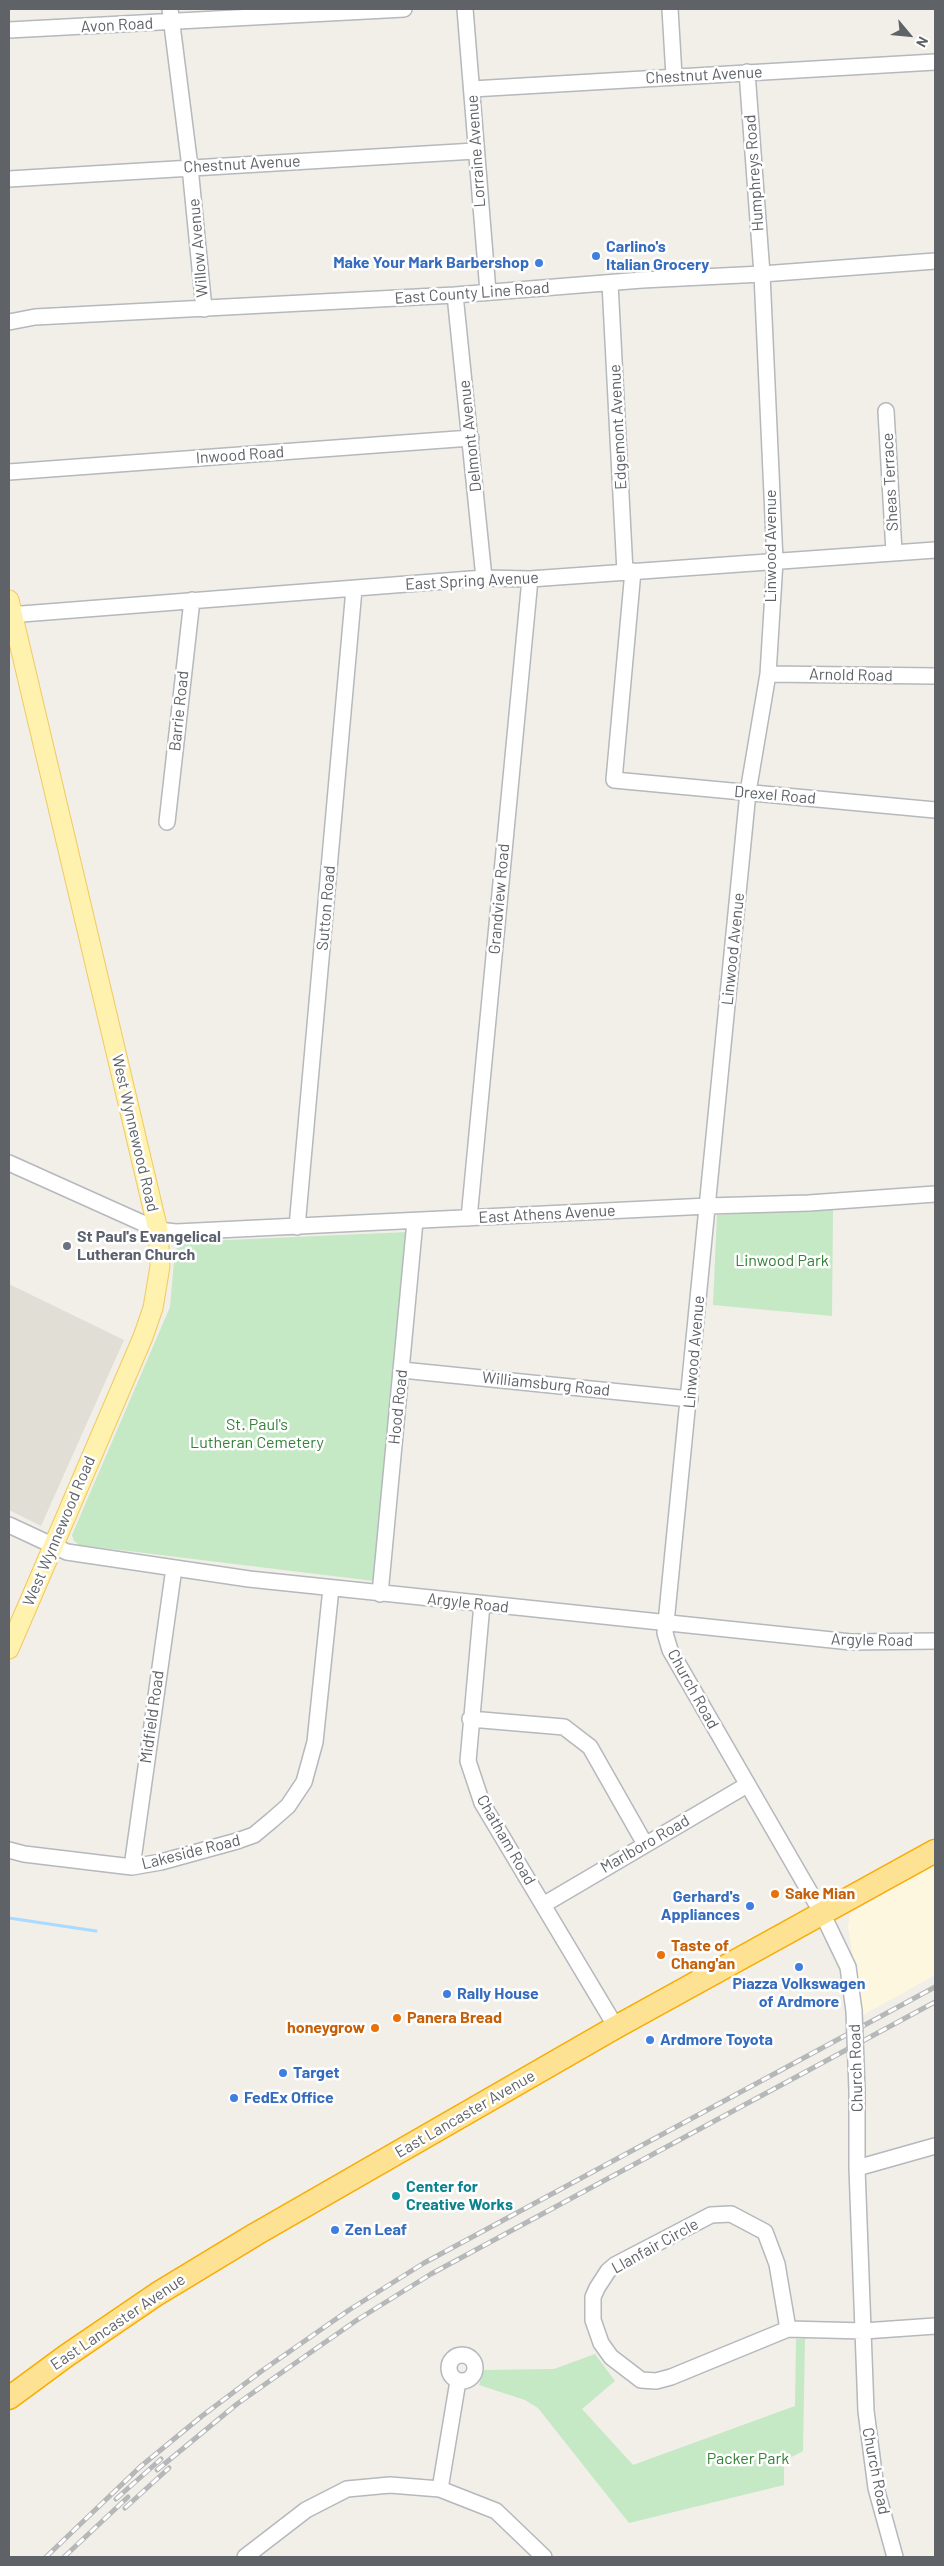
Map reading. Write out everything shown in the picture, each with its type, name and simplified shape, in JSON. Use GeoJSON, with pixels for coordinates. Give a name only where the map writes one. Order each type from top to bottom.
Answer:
{"type":"FeatureCollection","features":[{"type":"Feature","properties":{"kind":"highway","name":"East Lancaster Avenue"},"geometry":{"type":"LineString","coordinates":[[9,2398],[66,2356],[157,2294],[256,2234],[616,2027],[823,1915],[935,1851]]}},
{"type":"Feature","properties":{"kind":"main road","name":"West Wynnewood Road"},"geometry":{"type":"LineString","coordinates":[[9,1648],[143,1338],[153,1308],[160,1266],[158,1230],[10,610]]}},
{"type":"Feature","properties":{"kind":"street","name":"Avon Road"},"geometry":{"type":"LineString","coordinates":[[9,30],[170,15],[404,9]]}},
{"type":"Feature","properties":{"kind":"street","name":"Lorraine Avenue"},"geometry":{"type":"LineString","coordinates":[[466,9],[475,152],[488,292]]}},
{"type":"Feature","properties":{"kind":"street"},"geometry":{"type":"LineString","coordinates":[[670,9],[674,76]]}},
{"type":"Feature","properties":{"kind":"street","name":"Willow Avenue"},"geometry":{"type":"LineString","coordinates":[[170,15],[190,167],[204,309]]}},
{"type":"Feature","properties":{"kind":"street","name":"Chestnut Avenue"},"geometry":{"type":"LineString","coordinates":[[472,89],[935,62]]}},
{"type":"Feature","properties":{"kind":"street","name":"Humphreys Road"},"geometry":{"type":"LineString","coordinates":[[746,72],[762,274]]}},
{"type":"Feature","properties":{"kind":"street","name":"Chestnut Avenue"},"geometry":{"type":"LineString","coordinates":[[9,178],[475,152]]}},
{"type":"Feature","properties":{"kind":"street","name":"East County Line Road"},"geometry":{"type":"LineString","coordinates":[[9,322],[35,317],[455,295],[935,261]]}},
{"type":"Feature","properties":{"kind":"street","name":"Linwood Avenue"},"geometry":{"type":"LineString","coordinates":[[664,1622],[690,1398],[748,792],[768,674],[775,561],[762,274]]}},
{"type":"Feature","properties":{"kind":"street","name":"Edgemont Avenue"},"geometry":{"type":"LineString","coordinates":[[610,283],[629,572],[614,780]]}},
{"type":"Feature","properties":{"kind":"street","name":"Delmont Avenue"},"geometry":{"type":"LineString","coordinates":[[455,295],[484,578]]}},
{"type":"Feature","properties":{"kind":"street","name":"Sheas Terrace"},"geometry":{"type":"LineString","coordinates":[[886,411],[894,552]]}},
{"type":"Feature","properties":{"kind":"street","name":"Inwood Road"},"geometry":{"type":"LineString","coordinates":[[9,472],[471,438]]}},
{"type":"Feature","properties":{"kind":"street","name":"East Spring Avenue"},"geometry":{"type":"LineString","coordinates":[[10,610],[192,600],[484,578],[530,579],[935,550]]}},
{"type":"Feature","properties":{"kind":"street","name":"Grandview Road"},"geometry":{"type":"LineString","coordinates":[[469,1218],[530,579]]}},
{"type":"Feature","properties":{"kind":"street","name":"Sutton Road"},"geometry":{"type":"LineString","coordinates":[[297,1227],[354,589]]}},
{"type":"Feature","properties":{"kind":"street","name":"Barrie Road"},"geometry":{"type":"LineString","coordinates":[[167,822],[192,600]]}},
{"type":"Feature","properties":{"kind":"street","name":"Arnold Road"},"geometry":{"type":"LineString","coordinates":[[768,674],[935,676]]}},
{"type":"Feature","properties":{"kind":"street","name":"Drexel Road"},"geometry":{"type":"LineString","coordinates":[[614,780],[935,810]]}},
{"type":"Feature","properties":{"kind":"street"},"geometry":{"type":"LineString","coordinates":[[9,1163],[158,1230]]}},
{"type":"Feature","properties":{"kind":"street","name":"East Athens Avenue"},"geometry":{"type":"LineString","coordinates":[[158,1230],[176,1232],[297,1227],[708,1206],[809,1203],[935,1194]]}},
{"type":"Feature","properties":{"kind":"street","name":"Hood Road"},"geometry":{"type":"LineString","coordinates":[[380,1594],[415,1221]]}},
{"type":"Feature","properties":{"kind":"street","name":"Williamsburg Road"},"geometry":{"type":"LineString","coordinates":[[402,1370],[690,1398]]}},
{"type":"Feature","properties":{"kind":"street","name":"Argyle Road"},"geometry":{"type":"LineString","coordinates":[[9,1525],[67,1552],[331,1588],[851,1642],[935,1641]]}},
{"type":"Feature","properties":{"kind":"street","name":"Midfield Road"},"geometry":{"type":"LineString","coordinates":[[132,1867],[174,1568]]}},
{"type":"Feature","properties":{"kind":"street","name":"Lakeside Road"},"geometry":{"type":"LineString","coordinates":[[9,1850],[24,1854],[132,1867],[161,1862],[237,1842],[254,1835],[288,1806],[304,1782],[315,1742],[331,1588]]}},
{"type":"Feature","properties":{"kind":"street","name":"Chatham Road"},"geometry":{"type":"LineString","coordinates":[[482,1604],[470,1719],[468,1761],[482,1803],[616,2027]]}},
{"type":"Feature","properties":{"kind":"street","name":"Church Road"},"geometry":{"type":"LineString","coordinates":[[664,1622],[670,1650],[823,1915],[848,1967],[854,2011],[857,2168],[866,2411],[876,2488],[895,2557]]}},
{"type":"Feature","properties":{"kind":"street"},"geometry":{"type":"LineString","coordinates":[[470,1719],[564,1727],[590,1747],[645,1844]]}},
{"type":"Feature","properties":{"kind":"street","name":"Marlboro Road"},"geometry":{"type":"LineString","coordinates":[[543,1905],[748,1785]]}},
{"type":"Feature","properties":{"kind":"street"},"geometry":{"type":"LineString","coordinates":[[857,2168],[935,2146]]}},
{"type":"Feature","properties":{"kind":"street","name":"Llanfair Circle"},"geometry":{"type":"LineString","coordinates":[[788,2329],[777,2264],[765,2232],[731,2214],[711,2215],[615,2264],[608,2271],[593,2297],[593,2320],[601,2343],[611,2357],[641,2380],[656,2381],[671,2377],[788,2329],[864,2331],[935,2326]]}},
{"type":"Feature","properties":{"kind":"street"},"geometry":{"type":"LineString","coordinates":[[440,2489],[458,2381]]}},
{"type":"Feature","properties":{"kind":"street"},"geometry":{"type":"LineString","coordinates":[[245,2557],[306,2510],[347,2489],[390,2485],[440,2489],[496,2511],[544,2557]]}},
{"type":"Feature","properties":{"kind":"shaded area"},"geometry":{"type":"Polygon","coordinates":[[[9,1284],[124,1340],[41,1526],[9,1510],[9,1284]]]}},
{"type":"Feature","properties":{"kind":"shaded area"},"geometry":{"type":"Polygon","coordinates":[[[935,1864],[935,1975],[863,2015],[848,1927],[850,1914],[935,1864]]]}},
{"type":"Feature","properties":{"kind":"green space","name":"Linwood Park"},"geometry":{"type":"Polygon","coordinates":[[[833,1209],[832,1316],[713,1305],[717,1215],[833,1209]]]}},
{"type":"Feature","properties":{"kind":"green space","name":"St. Paul's Lutheran Cemetery"},"geometry":{"type":"Polygon","coordinates":[[[408,1232],[374,1581],[79,1545],[74,1541],[72,1535],[170,1307],[175,1250],[184,1242],[408,1232]]]}},
{"type":"Feature","properties":{"kind":"green space","name":"Packer Park"},"geometry":{"type":"Polygon","coordinates":[[[805,2338],[803,2451],[784,2461],[784,2485],[629,2523],[538,2408],[525,2400],[479,2385],[484,2370],[554,2369],[595,2354],[615,2381],[582,2409],[633,2465],[795,2406],[796,2339],[805,2338]]]}},
{"type":"Feature","properties":{"kind":"waterway"},"geometry":{"type":"LineString","coordinates":[[9,1918],[96,1931]]}},
{"type":"Feature","properties":{"kind":"railway"},"geometry":{"type":"LineString","coordinates":[[46,2557],[140,2467],[202,2416],[263,2370],[349,2310],[424,2263],[935,1987]]}},
{"type":"Feature","properties":{"kind":"railway"},"geometry":{"type":"LineString","coordinates":[[157,2470],[237,2404],[357,2320],[431,2274],[935,2002]]}},
{"type":"Feature","properties":{"kind":"railway"},"geometry":{"type":"LineString","coordinates":[[116,2499],[161,2459]]}},
{"type":"Feature","properties":{"kind":"railway"},"geometry":{"type":"LineString","coordinates":[[125,2508],[169,2468]]}},
{"type":"Feature","properties":{"kind":"railway"},"geometry":{"type":"LineString","coordinates":[[64,2557],[128,2497]]}},
{"type":"Feature","properties":{"kind":"place","name":"Carlino's Italian Grocery"},"geometry":{"type":"Point","coordinates":[596,256]}},
{"type":"Feature","properties":{"kind":"place","name":"Make Your Mark Barbershop"},"geometry":{"type":"Point","coordinates":[539,263]}},
{"type":"Feature","properties":{"kind":"place","name":"St Paul's Evangelical Lutheran Church"},"geometry":{"type":"Point","coordinates":[67,1246]}},
{"type":"Feature","properties":{"kind":"place","name":"Sake Mian"},"geometry":{"type":"Point","coordinates":[775,1894]}},
{"type":"Feature","properties":{"kind":"place","name":"Gerhard's Appliances"},"geometry":{"type":"Point","coordinates":[750,1906]}},
{"type":"Feature","properties":{"kind":"place","name":"Taste of Chang'an"},"geometry":{"type":"Point","coordinates":[661,1955]}},
{"type":"Feature","properties":{"kind":"place","name":"Piazza Volkswagen of Ardmore"},"geometry":{"type":"Point","coordinates":[799,1967]}},
{"type":"Feature","properties":{"kind":"place","name":"Rally House"},"geometry":{"type":"Point","coordinates":[447,1994]}},
{"type":"Feature","properties":{"kind":"place","name":"Panera Bread"},"geometry":{"type":"Point","coordinates":[397,2018]}},
{"type":"Feature","properties":{"kind":"place","name":"honeygrow"},"geometry":{"type":"Point","coordinates":[375,2028]}},
{"type":"Feature","properties":{"kind":"place","name":"Ardmore Toyota"},"geometry":{"type":"Point","coordinates":[650,2040]}},
{"type":"Feature","properties":{"kind":"place","name":"Target"},"geometry":{"type":"Point","coordinates":[283,2073]}},
{"type":"Feature","properties":{"kind":"place","name":"FedEx Office"},"geometry":{"type":"Point","coordinates":[234,2098]}},
{"type":"Feature","properties":{"kind":"place","name":"Center for Creative Works"},"geometry":{"type":"Point","coordinates":[396,2196]}},
{"type":"Feature","properties":{"kind":"place","name":"Zen Leaf"},"geometry":{"type":"Point","coordinates":[335,2230]}}]}
